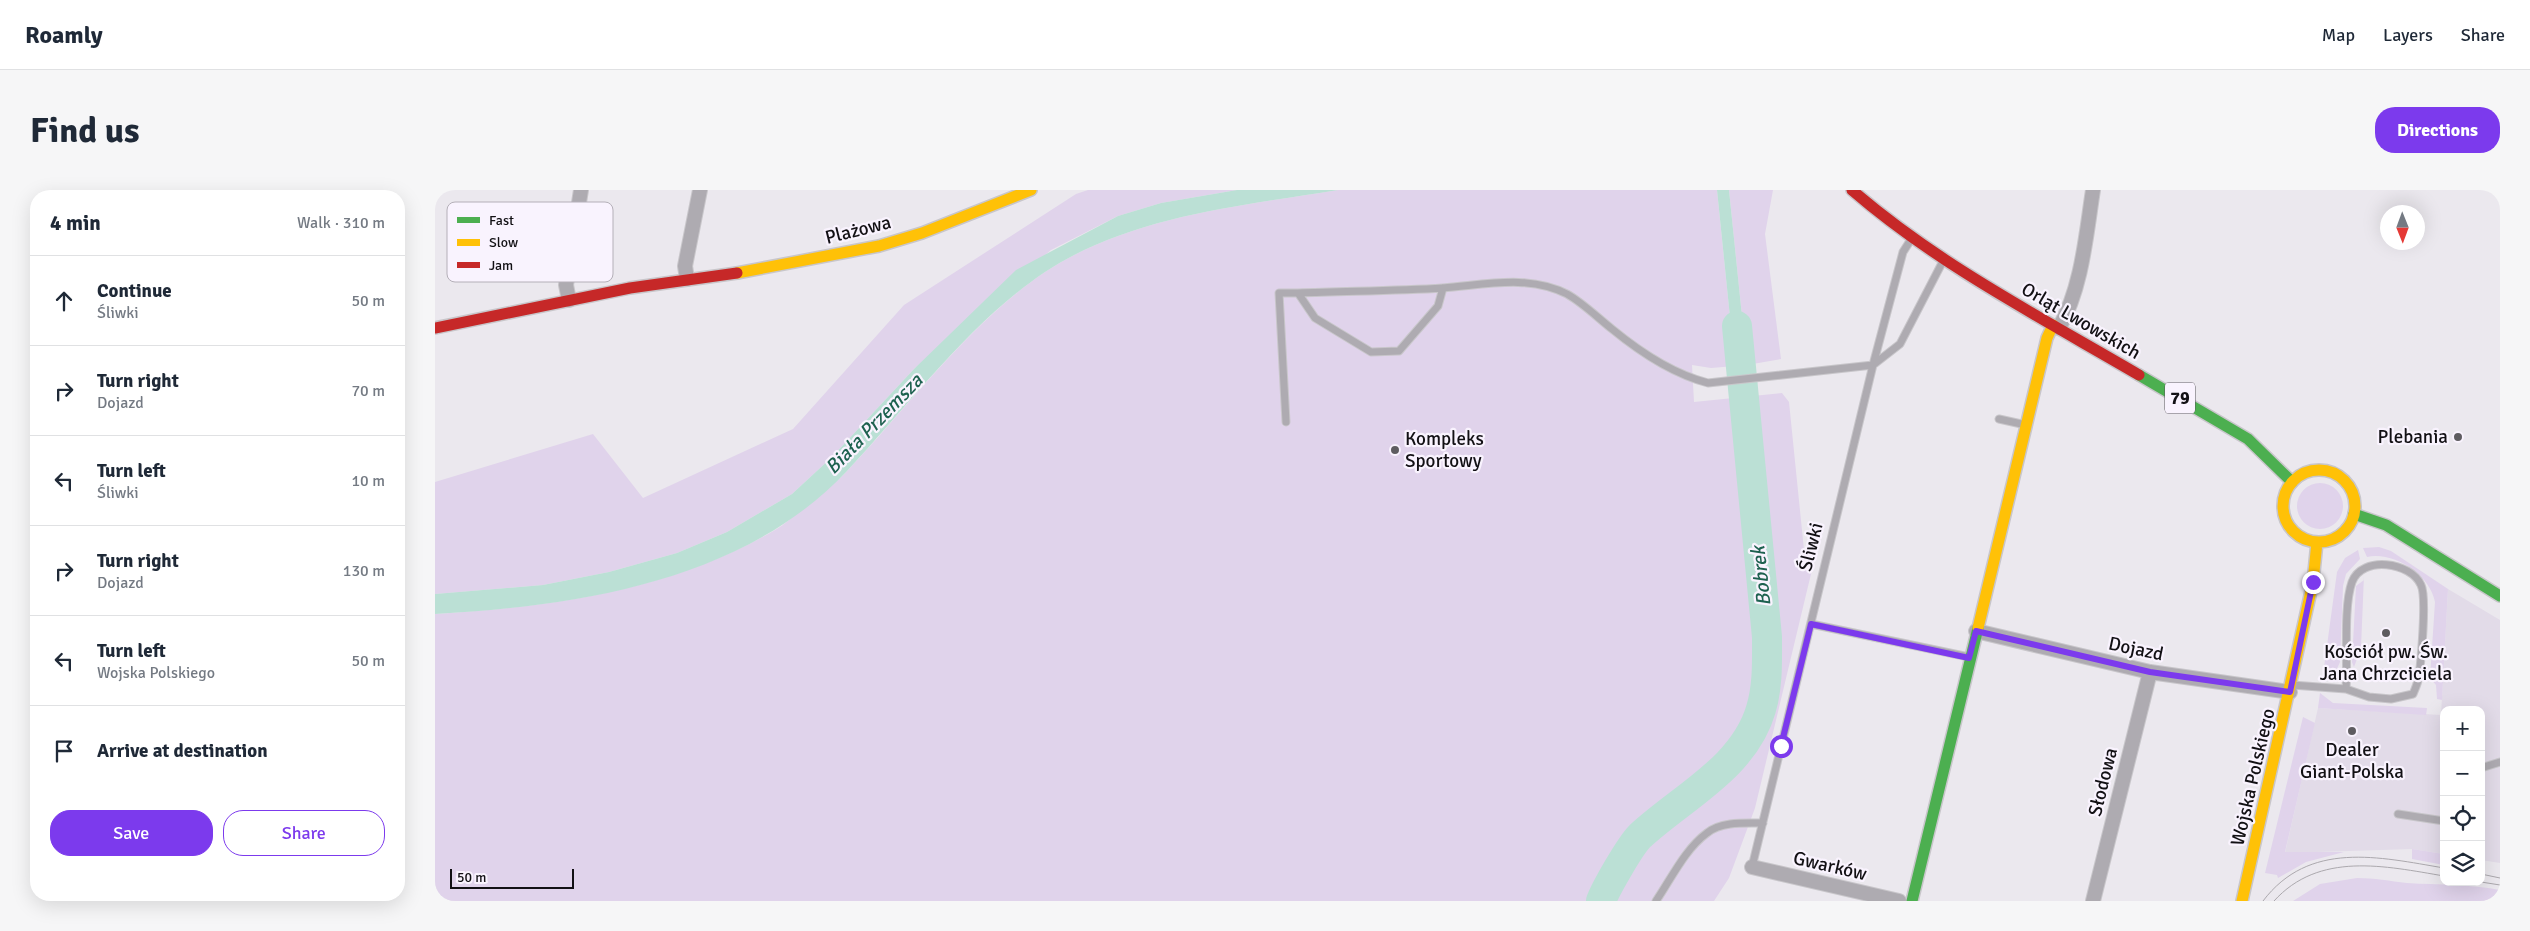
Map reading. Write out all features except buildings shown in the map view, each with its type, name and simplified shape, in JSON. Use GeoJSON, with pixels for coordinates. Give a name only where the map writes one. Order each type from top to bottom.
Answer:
{"type":"FeatureCollection","features":[{"type":"Feature","properties":{"kind":"main road","name":"Plażowa"},"geometry":{"type":"LineString","coordinates":[[435,328],[569,300],[687,279],[765,269],[879,246],[922,233],[1013,193],[1031,190]]}},
{"type":"Feature","properties":{"kind":"main road","name":"Orląt Lwowskich"},"geometry":{"type":"LineString","coordinates":[[1852,190],[1912,239],[1943,260],[2247,439],[2292,482]]}},
{"type":"Feature","properties":{"kind":"main road"},"geometry":{"type":"LineString","coordinates":[[1912,901],[2047,338],[2056,326]]}},
{"type":"Feature","properties":{"kind":"main road"},"geometry":{"type":"LineString","coordinates":[[2313,470],[2325,470],[2336,474],[2352,491],[2355,502],[2354,514],[2349,525],[2341,535],[2317,542],[2306,539],[2296,533],[2286,519],[2283,502],[2286,491],[2301,474],[2313,470]]}},
{"type":"Feature","properties":{"kind":"main road"},"geometry":{"type":"LineString","coordinates":[[2354,514],[2386,525],[2500,596]]}},
{"type":"Feature","properties":{"kind":"main road","name":"Wojska Polskiego"},"geometry":{"type":"LineString","coordinates":[[2242,901],[2291,688],[2313,582],[2317,542]]}},
{"type":"Feature","properties":{"kind":"street"},"geometry":{"type":"LineString","coordinates":[[687,279],[685,266],[700,190]]}},
{"type":"Feature","properties":{"kind":"street"},"geometry":{"type":"LineString","coordinates":[[2056,326],[2067,314],[2081,259],[2093,190]]}},
{"type":"Feature","properties":{"kind":"street"},"geometry":{"type":"LineString","coordinates":[[566,282],[569,300]]}},
{"type":"Feature","properties":{"kind":"street","name":"Dojazd"},"geometry":{"type":"LineString","coordinates":[[1976,631],[2150,672],[2291,688]]}},
{"type":"Feature","properties":{"kind":"street","name":"Słodowa"},"geometry":{"type":"LineString","coordinates":[[2093,901],[2150,672]]}},
{"type":"Feature","properties":{"kind":"street","name":"Gwarków"},"geometry":{"type":"LineString","coordinates":[[1752,867],[1899,901]]}},
{"type":"Feature","properties":{"kind":"lane","name":"Śliwki"},"geometry":{"type":"LineString","coordinates":[[1752,867],[1873,365],[1903,252],[1912,239]]}},
{"type":"Feature","properties":{"kind":"lane"},"geometry":{"type":"LineString","coordinates":[[1286,422],[1279,293],[1443,288],[1508,282],[1553,288],[1568,295],[1622,337],[1669,368],[1688,378],[1708,383],[1873,365],[1900,344],[1943,260]]}},
{"type":"Feature","properties":{"kind":"lane"},"geometry":{"type":"LineString","coordinates":[[1298,292],[1315,318],[1371,352],[1399,351],[1437,306],[1443,288]]}},
{"type":"Feature","properties":{"kind":"lane"},"geometry":{"type":"LineString","coordinates":[[1999,419],[2026,425]]}},
{"type":"Feature","properties":{"kind":"lane"},"geometry":{"type":"LineString","coordinates":[[2291,688],[2346,689],[2369,697],[2391,699],[2413,694],[2419,678],[2423,602],[2422,586],[2413,573],[2383,564],[2367,566],[2358,571],[2352,582],[2349,600],[2346,689]]}},
{"type":"Feature","properties":{"kind":"lane"},"geometry":{"type":"LineString","coordinates":[[1811,624],[1969,658]]}},
{"type":"Feature","properties":{"kind":"lane"},"geometry":{"type":"LineString","coordinates":[[2485,767],[2500,762]]}},
{"type":"Feature","properties":{"kind":"lane"},"geometry":{"type":"LineString","coordinates":[[2398,814],[2440,819]]}},
{"type":"Feature","properties":{"kind":"lane"},"geometry":{"type":"LineString","coordinates":[[1656,901],[1688,854],[1707,832],[1733,824],[1763,824]]}},
{"type":"Feature","properties":{"kind":"shaded area"},"geometry":{"type":"Polygon","coordinates":[[[1088,190],[1237,190],[1161,203],[1118,216],[1051,250],[914,369],[832,457],[792,494],[727,532],[677,553],[609,572],[543,585],[435,594],[435,482],[593,434],[643,498],[793,429],[904,305],[1076,194],[1088,190]]]}},
{"type":"Feature","properties":{"kind":"shaded area"},"geometry":{"type":"Polygon","coordinates":[[[1338,190],[1717,190],[1735,366],[1711,368],[1692,365],[1694,402],[1782,393],[1789,402],[1804,550],[1816,553],[1755,808],[1729,878],[1714,901],[435,901],[435,614],[523,606],[610,592],[653,581],[736,551],[780,527],[840,478],[966,340],[1017,292],[1045,272],[1078,253],[1113,238],[1149,226],[1225,208],[1338,190]]]}},
{"type":"Feature","properties":{"kind":"shaded area"},"geometry":{"type":"Polygon","coordinates":[[[1729,190],[1773,190],[1765,234],[1781,359],[1747,365],[1729,190]]]}},
{"type":"Feature","properties":{"kind":"shaded area"},"geometry":{"type":"Polygon","coordinates":[[[2315,483],[2325,483],[2339,493],[2343,506],[2339,519],[2333,525],[2325,529],[2315,529],[2301,519],[2297,511],[2297,501],[2307,487],[2315,483]]]}},
{"type":"Feature","properties":{"kind":"shaded area"},"geometry":{"type":"Polygon","coordinates":[[[2379,547],[2391,551],[2448,589],[2442,700],[2437,699],[2436,685],[2430,678],[2435,602],[2432,592],[2418,574],[2409,567],[2399,561],[2388,558],[2367,557],[2363,548],[2379,547]]]}},
{"type":"Feature","properties":{"kind":"shaded area"},"geometry":{"type":"Polygon","coordinates":[[[2358,550],[2360,559],[2346,574],[2343,586],[2340,662],[2335,673],[2323,675],[2337,572],[2345,558],[2358,550]]]}},
{"type":"Feature","properties":{"kind":"shaded area"},"geometry":{"type":"Polygon","coordinates":[[[2364,580],[2361,648],[2354,667],[2352,662],[2356,586],[2364,580]]]}},
{"type":"Feature","properties":{"kind":"shaded area"},"geometry":{"type":"Polygon","coordinates":[[[2448,589],[2500,620],[2500,863],[2485,861],[2485,706],[2442,706],[2448,589]]]}},
{"type":"Feature","properties":{"kind":"shaded area"},"geometry":{"type":"Polygon","coordinates":[[[2320,693],[2333,703],[2427,708],[2426,715],[2318,708],[2320,693]]]}},
{"type":"Feature","properties":{"kind":"shaded area"},"geometry":{"type":"Polygon","coordinates":[[[2318,708],[2440,715],[2440,853],[2412,849],[2285,853],[2318,708]]]}},
{"type":"Feature","properties":{"kind":"shaded area"},"geometry":{"type":"Polygon","coordinates":[[[2303,717],[2315,723],[2285,852],[2344,852],[2306,862],[2278,878],[2277,875],[2265,873],[2303,717]]]}},
{"type":"Feature","properties":{"kind":"shaded area"},"geometry":{"type":"Polygon","coordinates":[[[2412,849],[2440,853],[2440,864],[2412,859],[2412,849]]]}},
{"type":"Feature","properties":{"kind":"shaded area"},"geometry":{"type":"Polygon","coordinates":[[[2357,878],[2440,886],[2488,888],[2500,890],[2500,901],[2293,901],[2320,884],[2357,878]]]}},
{"type":"Feature","properties":{"kind":"water","name":"Biała Przemsza"},"geometry":{"type":"Polygon","coordinates":[[[1237,190],[1338,190],[1225,208],[1149,226],[1113,238],[1078,253],[1045,272],[1017,292],[966,340],[847,471],[806,508],[759,539],[709,562],[656,581],[601,594],[545,604],[435,614],[435,594],[543,585],[609,572],[677,553],[727,532],[792,494],[832,457],[914,369],[1016,270],[1118,216],[1161,203],[1237,190]]]}},
{"type":"Feature","properties":{"kind":"water"},"geometry":{"type":"Polygon","coordinates":[[[1717,190],[1729,190],[1747,365],[1735,366],[1717,190]]]}},
{"type":"Feature","properties":{"kind":"waterway","name":"Bobrek"},"geometry":{"type":"LineString","coordinates":[[1601,901],[1619,867],[1640,836],[1726,765],[1753,730],[1761,709],[1767,673],[1767,637],[1737,326]]}},
{"type":"Feature","properties":{"kind":"tram line"},"geometry":{"type":"LineString","coordinates":[[2263,901],[2281,882],[2302,869],[2323,861],[2346,858],[2370,858],[2440,867]]}},
{"type":"Feature","properties":{"kind":"tram line"},"geometry":{"type":"LineString","coordinates":[[2274,901],[2292,885],[2311,875],[2332,868],[2376,866],[2440,875]]}},
{"type":"Feature","properties":{"kind":"tram line"},"geometry":{"type":"LineString","coordinates":[[2485,875],[2500,878]]}},
{"type":"Feature","properties":{"kind":"tram line"},"geometry":{"type":"LineString","coordinates":[[2485,883],[2500,885]]}},
{"type":"Feature","properties":{"kind":"traffic: fast"},"geometry":{"type":"LineString","coordinates":[[2139,375],[2248,439],[2292,482]]}},
{"type":"Feature","properties":{"kind":"traffic: fast"},"geometry":{"type":"LineString","coordinates":[[2354,514],[2386,525],[2500,596]]}},
{"type":"Feature","properties":{"kind":"traffic: fast"},"geometry":{"type":"LineString","coordinates":[[1912,901],[1978,628]]}},
{"type":"Feature","properties":{"kind":"traffic: slow"},"geometry":{"type":"LineString","coordinates":[[737,273],[879,246],[922,233],[1031,190]]}},
{"type":"Feature","properties":{"kind":"traffic: slow"},"geometry":{"type":"LineString","coordinates":[[1978,628],[2047,338],[2053,325]]}},
{"type":"Feature","properties":{"kind":"traffic: slow"},"geometry":{"type":"LineString","coordinates":[[2319,470],[2339,476],[2349,486],[2355,506],[2349,526],[2339,536],[2319,542],[2299,536],[2289,526],[2283,506],[2289,486],[2299,476],[2319,470]]}},
{"type":"Feature","properties":{"kind":"traffic: slow"},"geometry":{"type":"LineString","coordinates":[[2242,901],[2313,582],[2317,542]]}},
{"type":"Feature","properties":{"kind":"traffic: jam"},"geometry":{"type":"LineString","coordinates":[[1852,190],[1885,217],[1955,266],[2028,311],[2139,375]]}},
{"type":"Feature","properties":{"kind":"traffic: jam"},"geometry":{"type":"LineString","coordinates":[[435,328],[630,288],[737,273]]}},
{"type":"Feature","properties":{"kind":"place","name":"Plebania"},"geometry":{"type":"Point","coordinates":[2458,437]}},
{"type":"Feature","properties":{"kind":"place","name":"Kompleks Sportowy"},"geometry":{"type":"Point","coordinates":[1395,450]}},
{"type":"Feature","properties":{"kind":"place","name":"Kościół pw. Św. Jana Chrzciciela"},"geometry":{"type":"Point","coordinates":[2386,633]}},
{"type":"Feature","properties":{"kind":"place","name":"Dealer Giant-Polska"},"geometry":{"type":"Point","coordinates":[2352,731]}},
{"type":"Feature","properties":{"kind":"route"},"geometry":{"type":"LineString","coordinates":[[1781,746],[1811,624],[1969,658],[1976,631],[2150,672],[2290,692],[2313,582]]}}]}
